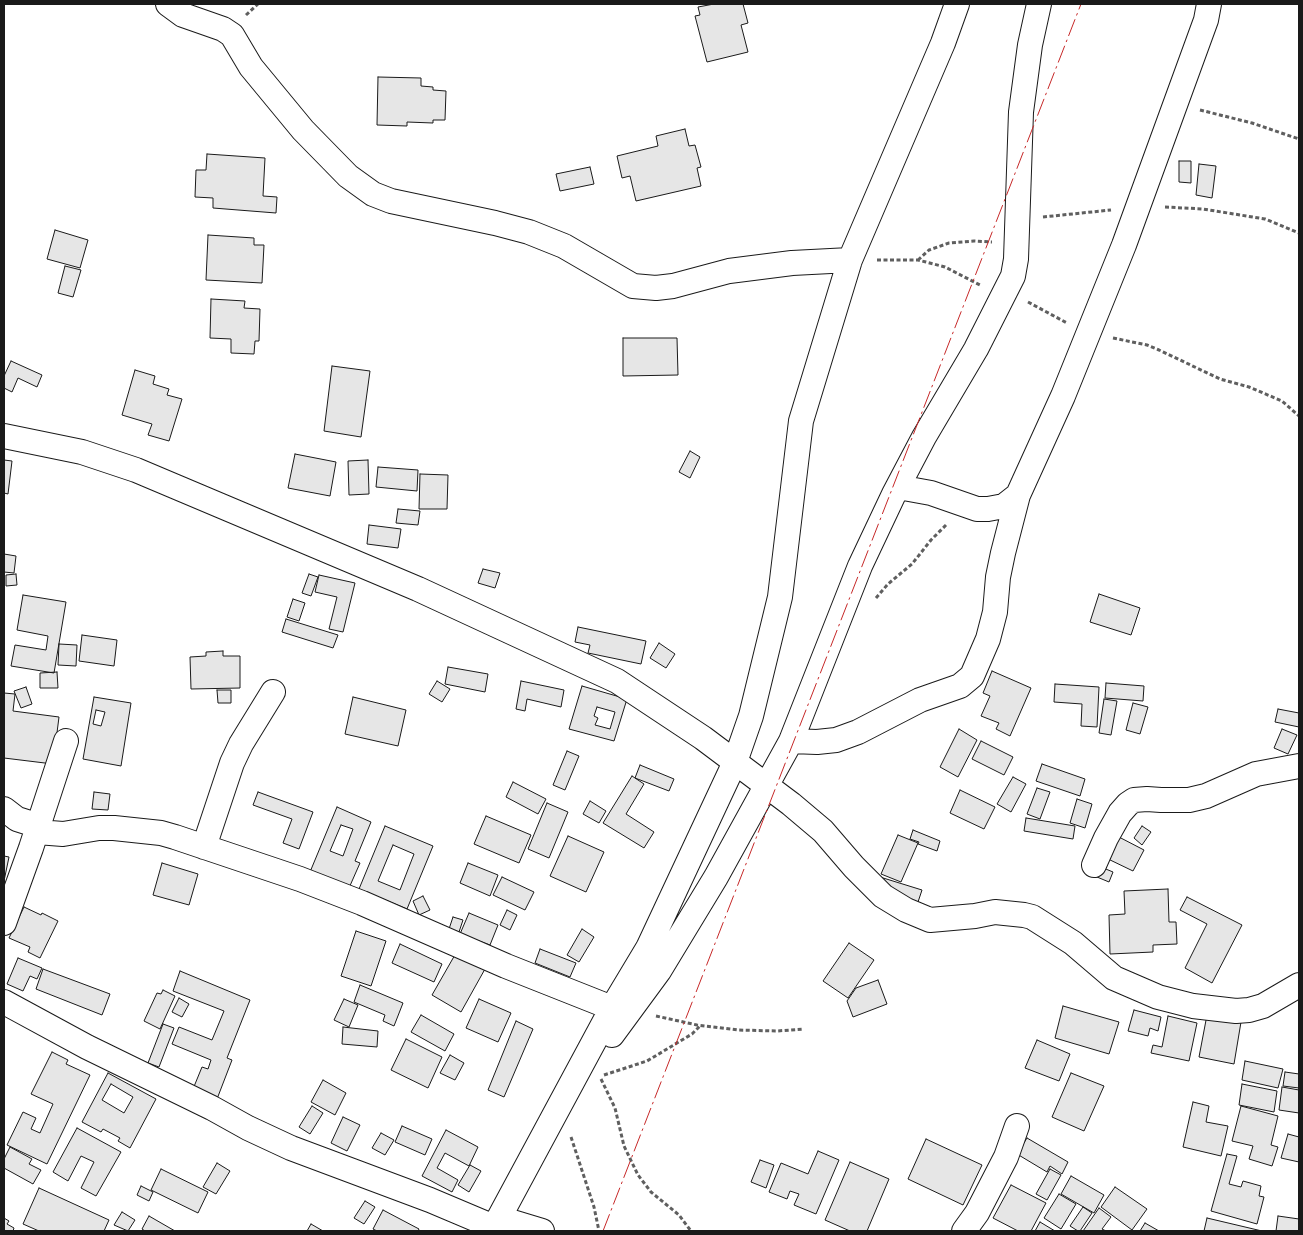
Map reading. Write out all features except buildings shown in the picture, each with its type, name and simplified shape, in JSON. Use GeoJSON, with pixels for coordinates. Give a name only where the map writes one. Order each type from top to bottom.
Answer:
{"type":"FeatureCollection","features":[{"type":"Feature","properties":{"kind":"street"},"geometry":{"type":"LineString","coordinates":[[168,4],[173,10],[183,15],[223,29],[232,35],[251,67],[303,130],[348,176],[373,194],[391,201],[529,232],[564,246],[633,286],[656,288],[673,286],[729,271],[792,263],[850,260]]}},
{"type":"Feature","properties":{"kind":"street"},"geometry":{"type":"LineString","coordinates":[[621,1009],[734,762],[751,716],[780,597],[801,421],[850,260],[943,43],[957,4]]}},
{"type":"Feature","properties":{"kind":"street"},"geometry":{"type":"LineString","coordinates":[[495,1225],[576,1073],[621,1009],[669,954],[716,877],[767,785],[791,740],[860,566],[898,487],[1004,296],[1016,266],[1021,112],[1030,45],[1039,4]]}},
{"type":"Feature","properties":{"kind":"street"},"geometry":{"type":"LineString","coordinates":[[791,740],[817,742],[836,740],[858,732],[920,700],[966,682],[972,676],[988,639],[995,612],[998,577],[1018,495],[1060,402],[1124,246],[1175,106],[1186,70],[1206,20],[1209,4]]}},
{"type":"Feature","properties":{"kind":"street"},"geometry":{"type":"LineString","coordinates":[[4,436],[82,452],[136,470],[418,589],[617,681],[703,738],[767,785],[823,831],[854,868],[883,896],[906,910],[930,920],[975,916],[995,912],[1024,914],[1073,943],[1114,978],[1158,997],[1193,1006],[1236,1011],[1249,1010],[1263,1006],[1299,985]]}},
{"type":"Feature","properties":{"kind":"street"},"geometry":{"type":"LineString","coordinates":[[898,487],[931,493],[977,509],[1004,506],[1018,495]]}},
{"type":"Feature","properties":{"kind":"street"},"geometry":{"type":"LineString","coordinates":[[204,847],[232,763],[241,744],[273,692]]}},
{"type":"Feature","properties":{"kind":"street"},"geometry":{"type":"LineString","coordinates":[[4,923],[38,829],[66,741]]}},
{"type":"Feature","properties":{"kind":"street"},"geometry":{"type":"LineString","coordinates":[[1094,865],[1120,813],[1134,800],[1189,800],[1206,796],[1256,774],[1299,766]]}},
{"type":"Feature","properties":{"kind":"street"},"geometry":{"type":"LineString","coordinates":[[4,809],[17,819],[38,829],[63,834],[99,828],[161,833],[300,879],[362,903],[506,966],[621,1009]]}},
{"type":"Feature","properties":{"kind":"street"},"geometry":{"type":"LineString","coordinates":[[4,1002],[87,1047],[282,1144],[495,1225],[542,1231]]}},
{"type":"Feature","properties":{"kind":"street"},"geometry":{"type":"LineString","coordinates":[[964,1231],[977,1213],[1006,1157],[1017,1126]]}},
{"type":"Feature","properties":{"kind":"path"},"geometry":{"type":"LineString","coordinates":[[1175,106],[1221,115],[1299,138]]}},
{"type":"Feature","properties":{"kind":"path"},"geometry":{"type":"LineString","coordinates":[[918,260],[929,250],[949,244],[974,241],[1137,208],[1171,207],[1202,209],[1265,219],[1299,232]]}},
{"type":"Feature","properties":{"kind":"path"},"geometry":{"type":"LineString","coordinates":[[850,260],[918,260],[945,268],[1004,296],[1039,306],[1088,333],[1147,345],[1220,378],[1249,387],[1282,401],[1299,416]]}},
{"type":"Feature","properties":{"kind":"path"},"geometry":{"type":"LineString","coordinates":[[874,600],[888,584],[912,564],[943,527],[960,516],[977,509]]}},
{"type":"Feature","properties":{"kind":"path"},"geometry":{"type":"LineString","coordinates":[[621,1009],[700,1026],[776,1031],[804,1029]]}},
{"type":"Feature","properties":{"kind":"path"},"geometry":{"type":"LineString","coordinates":[[691,1231],[679,1214],[651,1192],[638,1175],[627,1153],[615,1108],[600,1076],[647,1061],[692,1034],[700,1026]]}},
{"type":"Feature","properties":{"kind":"path"},"geometry":{"type":"LineString","coordinates":[[560,1104],[594,1207],[599,1231]]}},
{"type":"Feature","properties":{"kind":"power"},"geometry":{"type":"LineString","coordinates":[[603,1231],[1081,4]]}}]}
